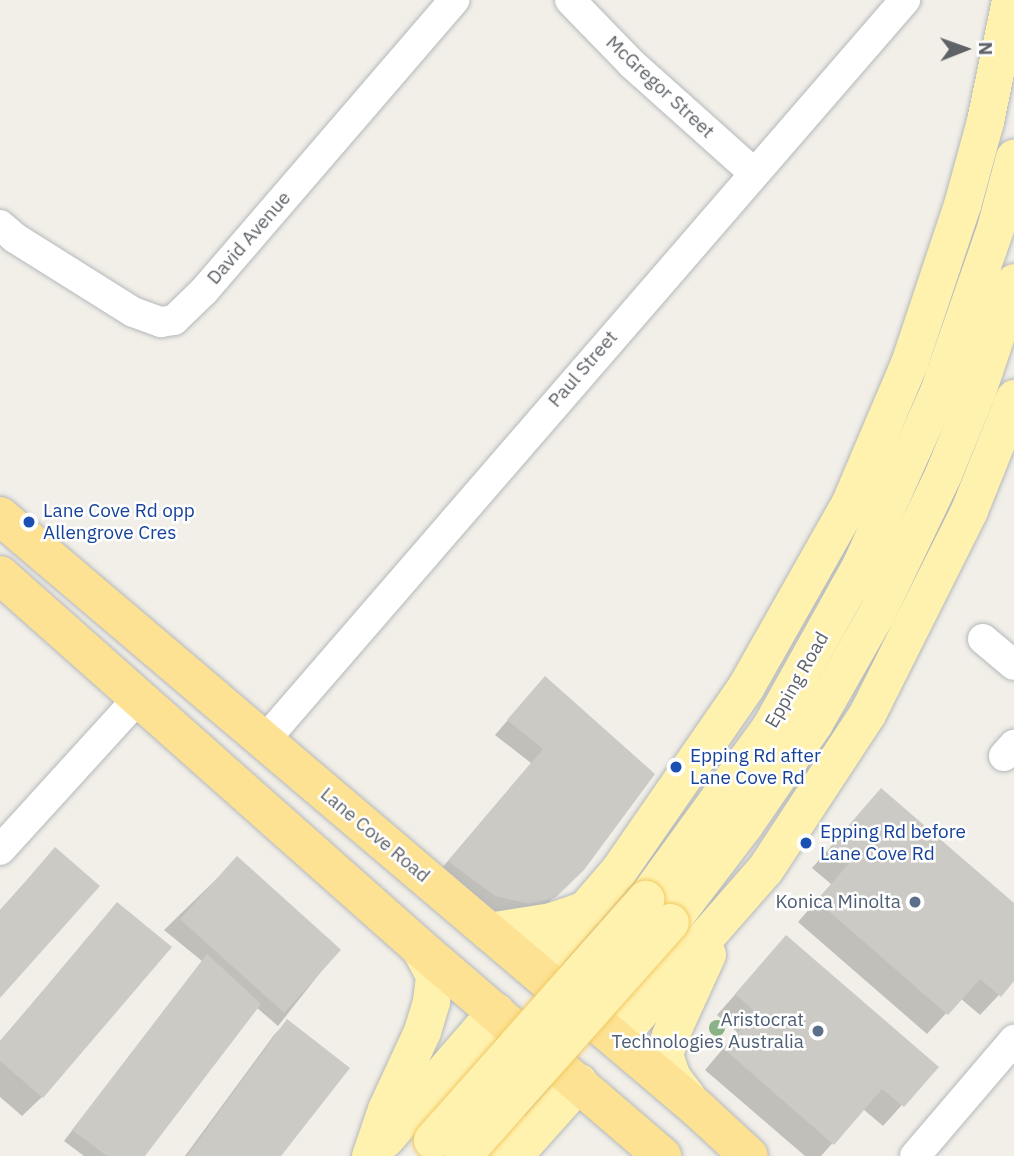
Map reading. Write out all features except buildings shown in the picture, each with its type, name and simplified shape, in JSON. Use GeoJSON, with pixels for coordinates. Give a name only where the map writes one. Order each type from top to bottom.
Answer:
{"type":"FeatureCollection","features":[{"type":"Feature","properties":{"kind":"highway","name":"Lane Cove Road"},"geometry":{"type":"LineString","coordinates":[[0,516],[698,1109],[749,1156]]}},
{"type":"Feature","properties":{"kind":"highway"},"geometry":{"type":"LineString","coordinates":[[0,575],[419,947],[662,1156]]}},
{"type":"Feature","properties":{"kind":"highway"},"geometry":{"type":"LineString","coordinates":[[496,1011],[533,969]]}},
{"type":"Feature","properties":{"kind":"highway"},"geometry":{"type":"LineString","coordinates":[[579,1082],[616,1039]]}},
{"type":"Feature","properties":{"kind":"main road"},"geometry":{"type":"LineString","coordinates":[[533,969],[618,871],[746,686],[814,570],[879,438],[913,351],[962,205],[985,121],[1004,3]]}},
{"type":"Feature","properties":{"kind":"main road","name":"Epping Road"},"geometry":{"type":"LineString","coordinates":[[658,911],[770,727],[860,566],[938,392],[995,228],[1014,157]]}},
{"type":"Feature","properties":{"kind":"main road","name":"Epping Road"},"geometry":{"type":"LineString","coordinates":[[437,1151],[658,911],[744,825],[814,723],[876,614],[943,474],[977,391],[1014,282]]}},
{"type":"Feature","properties":{"kind":"main road"},"geometry":{"type":"LineString","coordinates":[[616,1039],[778,852],[867,713],[969,510],[1014,398]]}},
{"type":"Feature","properties":{"kind":"main road"},"geometry":{"type":"LineString","coordinates":[[618,871],[600,917],[598,939],[601,948],[629,977],[655,974],[690,955]]}},
{"type":"Feature","properties":{"kind":"main road"},"geometry":{"type":"LineString","coordinates":[[488,931],[551,920],[585,909]]}},
{"type":"Feature","properties":{"kind":"main road"},"geometry":{"type":"LineString","coordinates":[[698,1109],[678,1087],[664,1055],[689,990],[728,912]]}},
{"type":"Feature","properties":{"kind":"main road"},"geometry":{"type":"LineString","coordinates":[[370,1156],[386,1109],[427,1018],[434,975],[419,947]]}},
{"type":"Feature","properties":{"kind":"main road"},"geometry":{"type":"LineString","coordinates":[[370,1156],[496,1011]]}},
{"type":"Feature","properties":{"kind":"main road"},"geometry":{"type":"LineString","coordinates":[[427,1091],[451,1080],[475,1079],[500,1100],[506,1117],[507,1133],[501,1156]]}},
{"type":"Feature","properties":{"kind":"main road"},"geometry":{"type":"LineString","coordinates":[[513,1156],[579,1082]]}},
{"type":"Feature","properties":{"kind":"street","name":"David Avenue"},"geometry":{"type":"LineString","coordinates":[[0,225],[15,238],[133,312],[161,323],[174,320],[204,291],[454,0]]}},
{"type":"Feature","properties":{"kind":"street","name":"McGregor Street"},"geometry":{"type":"LineString","coordinates":[[570,0],[632,64],[753,172]]}},
{"type":"Feature","properties":{"kind":"street","name":"Paul Street"},"geometry":{"type":"LineString","coordinates":[[264,741],[753,172],[905,0]]}},
{"type":"Feature","properties":{"kind":"street"},"geometry":{"type":"LineString","coordinates":[[983,639],[1014,665]]}},
{"type":"Feature","properties":{"kind":"street"},"geometry":{"type":"LineString","coordinates":[[0,850],[139,697]]}},
{"type":"Feature","properties":{"kind":"street"},"geometry":{"type":"LineString","coordinates":[[915,1156],[1014,1040]]}},
{"type":"Feature","properties":{"kind":"place","name":"Lane Cove Rd opp Allengrove Cres"},"geometry":{"type":"Point","coordinates":[29,522]}},
{"type":"Feature","properties":{"kind":"place","name":"Epping Rd after Lane Cove Rd"},"geometry":{"type":"Point","coordinates":[676,767]}},
{"type":"Feature","properties":{"kind":"place","name":"Epping Rd before Lane Cove Rd"},"geometry":{"type":"Point","coordinates":[806,843]}},
{"type":"Feature","properties":{"kind":"place","name":"Konica Minolta"},"geometry":{"type":"Point","coordinates":[915,902]}},
{"type":"Feature","properties":{"kind":"place","name":"Aristocrat Technologies Australia"},"geometry":{"type":"Point","coordinates":[818,1031]}}]}
